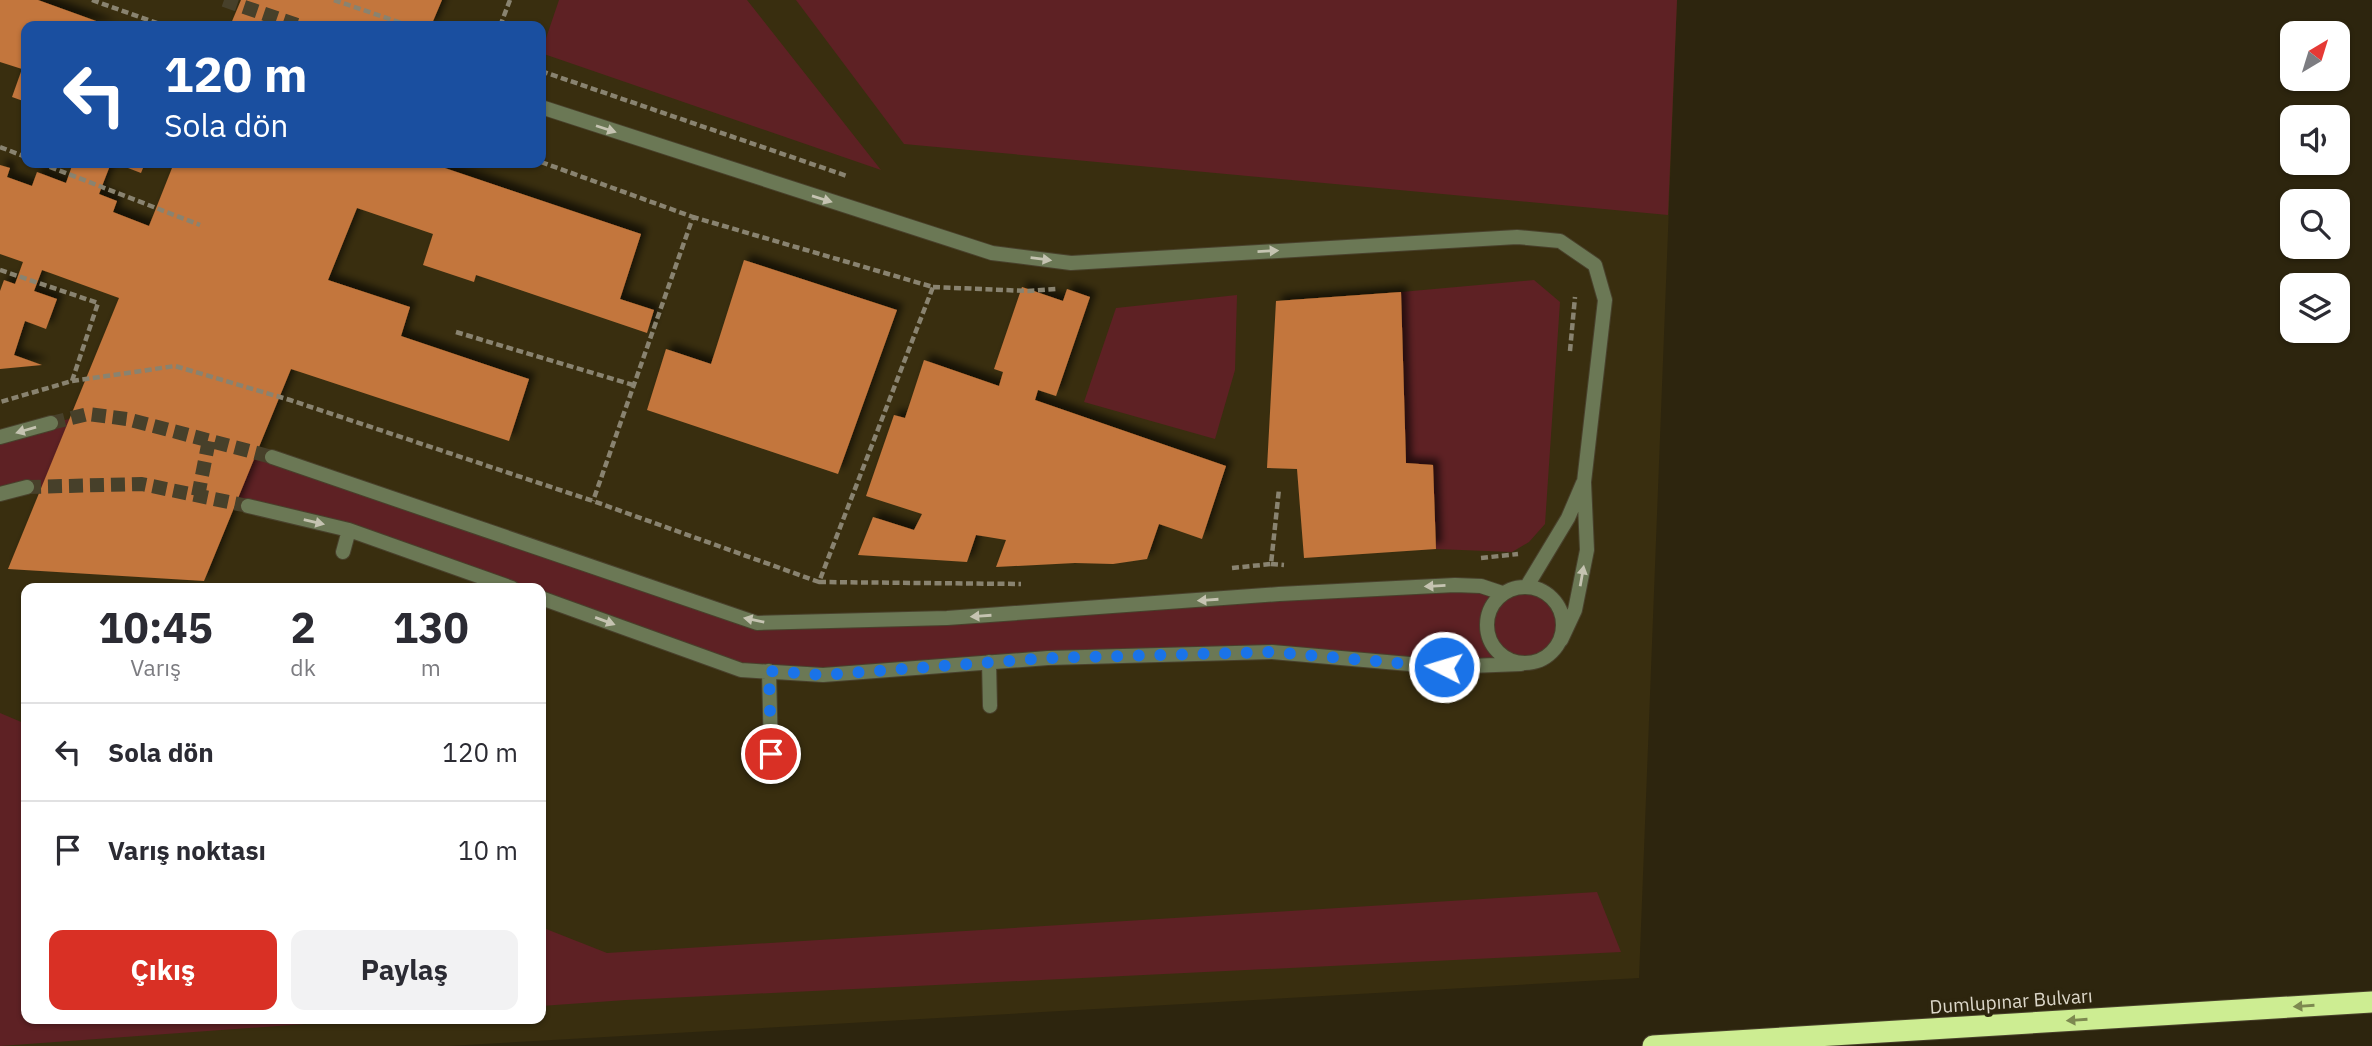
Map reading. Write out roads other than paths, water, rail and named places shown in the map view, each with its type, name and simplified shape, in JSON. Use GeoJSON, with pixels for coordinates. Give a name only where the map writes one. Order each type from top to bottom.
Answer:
{"type":"FeatureCollection","features":[{"type":"Feature","properties":{"kind":"highway","name":"Dumlupınar Bulvarı"},"geometry":{"type":"LineString","coordinates":[[1653,1046],[2372,1002]]}},
{"type":"Feature","properties":{"kind":"street"},"geometry":{"type":"LineString","coordinates":[[546,109],[992,253],[1071,263],[1517,237],[1560,241],[1595,265],[1605,300],[1584,482],[1587,550],[1575,610],[1561,640],[1545,658],[1521,664],[1444,667],[1272,652],[1048,658],[823,675],[741,670],[546,600]]}},
{"type":"Feature","properties":{"kind":"street"},"geometry":{"type":"LineString","coordinates":[[0,438],[51,423]]}},
{"type":"Feature","properties":{"kind":"street"},"geometry":{"type":"LineString","coordinates":[[272,457],[757,622],[947,618],[1455,584],[1481,586],[1502,593]]}},
{"type":"Feature","properties":{"kind":"street"},"geometry":{"type":"LineString","coordinates":[[1527,586],[1568,518],[1584,482]]}},
{"type":"Feature","properties":{"kind":"street"},"geometry":{"type":"LineString","coordinates":[[0,494],[27,487]]}},
{"type":"Feature","properties":{"kind":"street"},"geometry":{"type":"LineString","coordinates":[[248,506],[349,530],[498,583]]}},
{"type":"Feature","properties":{"kind":"street"},"geometry":{"type":"LineString","coordinates":[[343,552],[349,530]]}},
{"type":"Feature","properties":{"kind":"street"},"geometry":{"type":"LineString","coordinates":[[1521,664],[1508,660],[1497,652],[1486,628],[1487,615],[1502,593],[1527,586],[1550,595],[1563,616],[1561,640]]}},
{"type":"Feature","properties":{"kind":"street"},"geometry":{"type":"LineString","coordinates":[[989,662],[990,706]]}},
{"type":"Feature","properties":{"kind":"street"},"geometry":{"type":"LineString","coordinates":[[769,671],[771,754]]}},
{"type":"Feature","properties":{"kind":"tunnel"},"geometry":{"type":"LineString","coordinates":[[224,0],[285,21]]}},
{"type":"Feature","properties":{"kind":"tunnel"},"geometry":{"type":"LineString","coordinates":[[51,423],[88,414],[127,419],[272,457]]}},
{"type":"Feature","properties":{"kind":"tunnel"},"geometry":{"type":"LineString","coordinates":[[198,496],[209,440]]}},
{"type":"Feature","properties":{"kind":"tunnel"},"geometry":{"type":"LineString","coordinates":[[27,487],[142,484],[248,506]]}}]}
